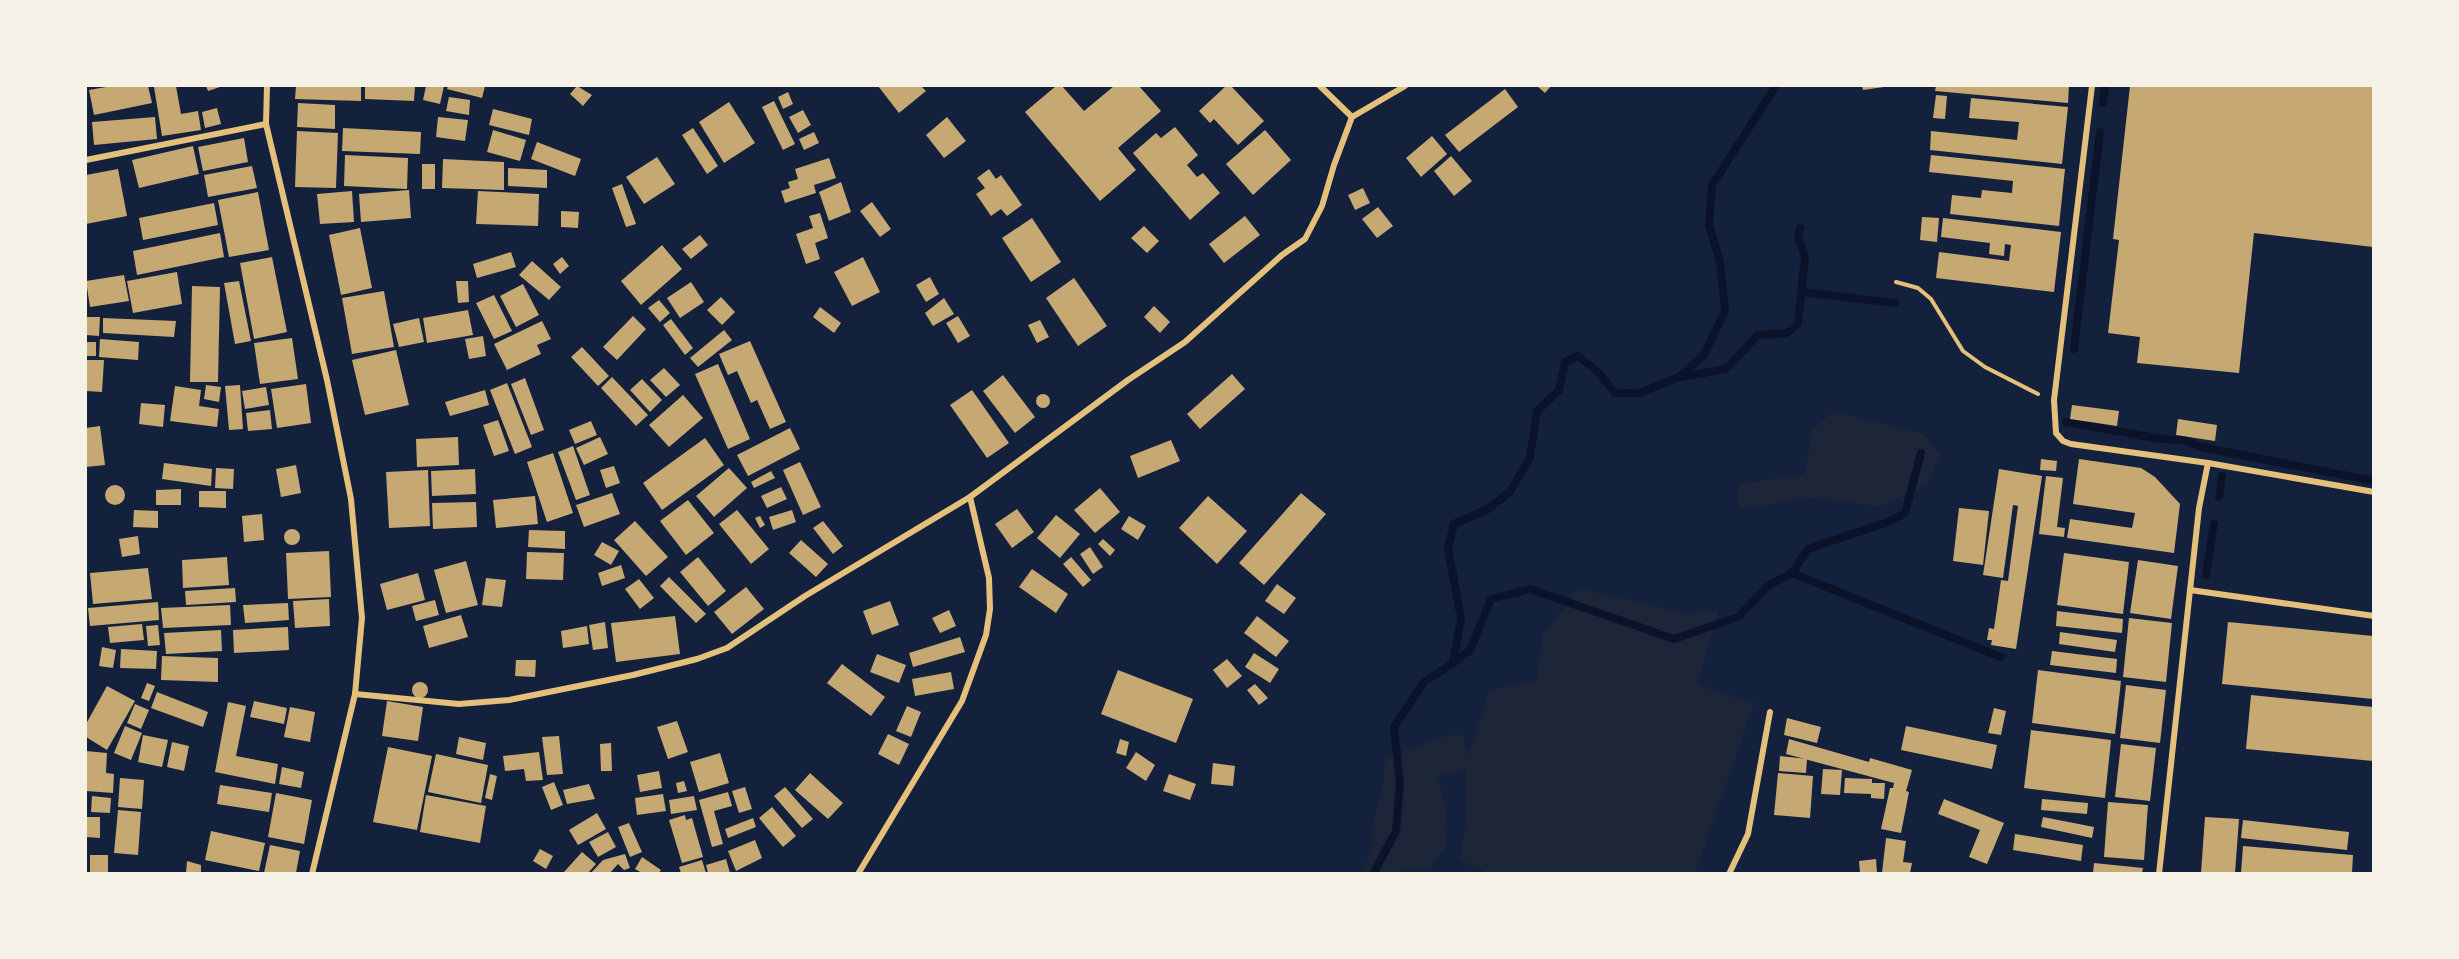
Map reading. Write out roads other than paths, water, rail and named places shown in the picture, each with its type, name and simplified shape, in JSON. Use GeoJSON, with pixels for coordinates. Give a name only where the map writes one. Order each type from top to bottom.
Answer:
{"type":"FeatureCollection","features":[{"type":"Feature","properties":{"kind":"street"},"geometry":{"type":"LineString","coordinates":[[267,86],[266,124],[327,380],[351,499],[362,618],[355,694],[312,873]]}},
{"type":"Feature","properties":{"kind":"street"},"geometry":{"type":"LineString","coordinates":[[1320,86],[1352,117]]}},
{"type":"Feature","properties":{"kind":"street"},"geometry":{"type":"LineString","coordinates":[[355,694],[459,704],[509,700],[633,675],[697,659],[727,648],[805,596],[970,497],[1128,380],[1185,342],[1282,255],[1305,239],[1322,206],[1352,117],[1405,86]]}},
{"type":"Feature","properties":{"kind":"street"},"geometry":{"type":"LineString","coordinates":[[2092,86],[2054,404],[2056,433],[2071,444],[2208,463],[2373,492]]}},
{"type":"Feature","properties":{"kind":"street"},"geometry":{"type":"LineString","coordinates":[[86,160],[266,124]]}},
{"type":"Feature","properties":{"kind":"street"},"geometry":{"type":"LineString","coordinates":[[2159,873],[2199,508],[2208,463]]}},
{"type":"Feature","properties":{"kind":"street"},"geometry":{"type":"LineString","coordinates":[[858,873],[962,701],[986,635],[990,609],[988,578],[970,497]]}},
{"type":"Feature","properties":{"kind":"street"},"geometry":{"type":"LineString","coordinates":[[2190,590],[2373,615]]}},
{"type":"Feature","properties":{"kind":"street"},"geometry":{"type":"LineString","coordinates":[[1729,873],[1748,834],[1770,712]]}},
{"type":"Feature","properties":{"kind":"waterway"},"geometry":{"type":"LineString","coordinates":[[1373,874],[1396,831],[1400,783],[1394,727],[1424,682],[1453,663],[1461,619],[1448,548],[1454,524],[1488,509],[1510,492],[1530,457],[1537,411],[1559,390],[1565,362],[1578,356],[1598,372],[1615,393],[1639,393],[1679,377],[1704,355],[1725,311],[1720,262],[1709,225],[1712,185],[1776,86]]}},
{"type":"Feature","properties":{"kind":"waterway"},"geometry":{"type":"LineString","coordinates":[[2103,103],[2105,86]]}},
{"type":"Feature","properties":{"kind":"waterway"},"geometry":{"type":"LineString","coordinates":[[2074,349],[2100,132]]}},
{"type":"Feature","properties":{"kind":"waterway"},"geometry":{"type":"LineString","coordinates":[[1681,377],[1726,369],[1758,335],[1787,333],[1798,324],[1805,256],[1798,238],[1800,228]]}},
{"type":"Feature","properties":{"kind":"waterway"},"geometry":{"type":"LineString","coordinates":[[1802,292],[1895,303]]}},
{"type":"Feature","properties":{"kind":"waterway"},"geometry":{"type":"LineString","coordinates":[[2066,422],[2161,439],[2184,440],[2201,447],[2374,481]]}},
{"type":"Feature","properties":{"kind":"waterway"},"geometry":{"type":"LineString","coordinates":[[1453,663],[1470,650],[1491,599],[1530,589],[1674,639],[1738,617],[1769,585],[1792,573],[1808,549],[1888,522],[1905,513],[1921,453]]}},
{"type":"Feature","properties":{"kind":"waterway"},"geometry":{"type":"LineString","coordinates":[[2219,497],[2222,476]]}},
{"type":"Feature","properties":{"kind":"waterway"},"geometry":{"type":"LineString","coordinates":[[2206,575],[2214,524]]}},
{"type":"Feature","properties":{"kind":"waterway"},"geometry":{"type":"LineString","coordinates":[[1792,573],[2001,657]]}}]}
